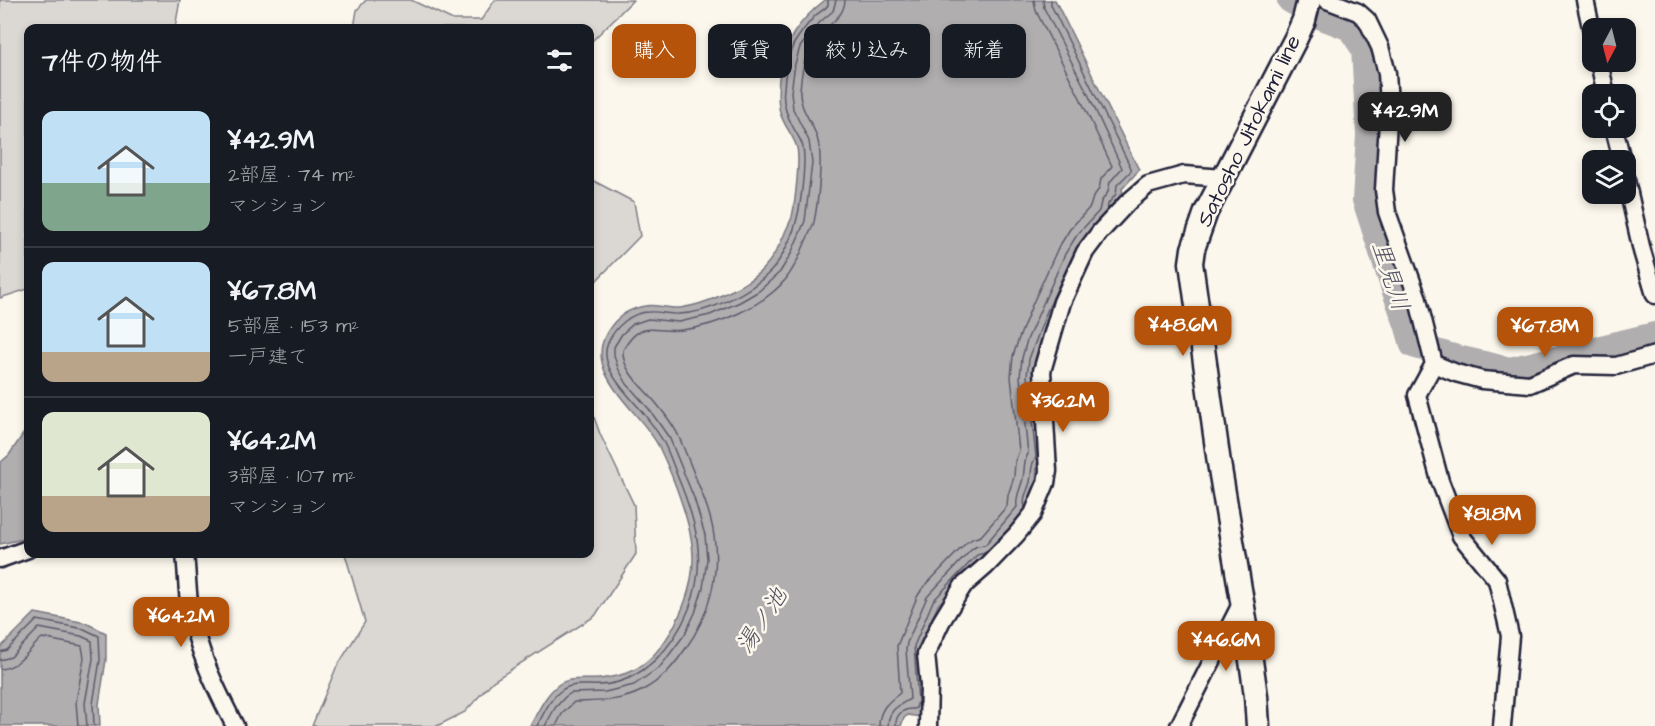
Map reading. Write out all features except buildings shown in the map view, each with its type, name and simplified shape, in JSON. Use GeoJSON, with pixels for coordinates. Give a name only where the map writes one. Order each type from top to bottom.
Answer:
{"type":"FeatureCollection","features":[{"type":"Feature","properties":{"kind":"main road","name":"Satosho Jitokami line"},"geometry":{"type":"LineString","coordinates":[[1258,726],[1256,696],[1219,463],[1191,263],[1193,249],[1206,212],[1267,96],[1307,7]]}},
{"type":"Feature","properties":{"kind":"street"},"geometry":{"type":"LineString","coordinates":[[1327,0],[1358,12],[1367,20],[1380,47],[1387,73],[1389,104],[1384,190],[1387,212],[1417,296],[1434,363],[1417,395],[1440,481],[1461,536],[1497,580],[1510,636],[1502,726]]}},
{"type":"Feature","properties":{"kind":"street"},"geometry":{"type":"LineString","coordinates":[[1585,0],[1589,18]]}},
{"type":"Feature","properties":{"kind":"street"},"geometry":{"type":"LineString","coordinates":[[928,726],[929,685],[926,654],[941,622],[963,586],[986,566],[1033,514],[1046,483],[1042,371],[1062,302],[1085,252],[1120,210],[1148,185],[1184,176],[1224,178]]}},
{"type":"Feature","properties":{"kind":"street"},"geometry":{"type":"LineString","coordinates":[[1631,204],[1655,295]]}},
{"type":"Feature","properties":{"kind":"street"},"geometry":{"type":"LineString","coordinates":[[1434,363],[1456,373],[1482,380],[1530,384],[1574,365],[1616,366],[1655,355]]}},
{"type":"Feature","properties":{"kind":"street"},"geometry":{"type":"LineString","coordinates":[[0,559],[24,550]]}},
{"type":"Feature","properties":{"kind":"street"},"geometry":{"type":"LineString","coordinates":[[185,558],[189,607],[198,642],[214,685],[235,726]]}},
{"type":"Feature","properties":{"kind":"street"},"geometry":{"type":"LineString","coordinates":[[1179,726],[1242,602]]}},
{"type":"Feature","properties":{"kind":"shaded area"},"geometry":{"type":"Polygon","coordinates":[[[0,0],[180,0],[176,24],[24,24],[24,290],[0,298],[0,0]]]}},
{"type":"Feature","properties":{"kind":"shaded area"},"geometry":{"type":"Polygon","coordinates":[[[366,0],[411,0],[453,20],[481,20],[495,0],[633,0],[594,39],[594,24],[355,24],[357,10],[366,0]]]}},
{"type":"Feature","properties":{"kind":"shaded area"},"geometry":{"type":"Polygon","coordinates":[[[594,181],[634,202],[640,236],[594,285],[594,181]]]}},
{"type":"Feature","properties":{"kind":"shaded area"},"geometry":{"type":"Polygon","coordinates":[[[594,417],[634,505],[636,554],[595,616],[493,681],[465,712],[437,726],[312,726],[336,668],[365,622],[346,558],[594,558],[594,417]]]}},
{"type":"Feature","properties":{"kind":"water","name":"湯ノ池"},"geometry":{"type":"Polygon","coordinates":[[[825,0],[1055,0],[1139,170],[1122,189],[1123,195],[1052,314],[1035,360],[1033,376],[1043,463],[1037,464],[1036,482],[1029,501],[1034,503],[1027,517],[938,605],[919,649],[924,702],[920,717],[908,715],[901,726],[530,726],[549,694],[563,682],[615,676],[630,672],[643,664],[666,639],[682,608],[692,575],[693,560],[686,518],[659,447],[606,374],[601,358],[603,342],[615,321],[631,310],[649,306],[680,308],[707,301],[752,279],[773,256],[792,217],[798,172],[797,148],[781,117],[779,108],[779,78],[792,78],[792,36],[815,8],[825,0]]]}},
{"type":"Feature","properties":{"kind":"water"},"geometry":{"type":"Polygon","coordinates":[[[24,433],[24,539],[0,544],[0,463],[9,455],[24,433]]]}},
{"type":"Feature","properties":{"kind":"water"},"geometry":{"type":"Polygon","coordinates":[[[35,613],[86,623],[106,633],[106,660],[99,704],[100,726],[0,726],[0,648],[35,613]]]}},
{"type":"Feature","properties":{"kind":"waterway","name":"里見川"},"geometry":{"type":"LineString","coordinates":[[1290,0],[1314,14],[1350,28],[1364,49],[1369,135],[1365,200],[1413,345],[1510,370],[1655,335]]}}]}
